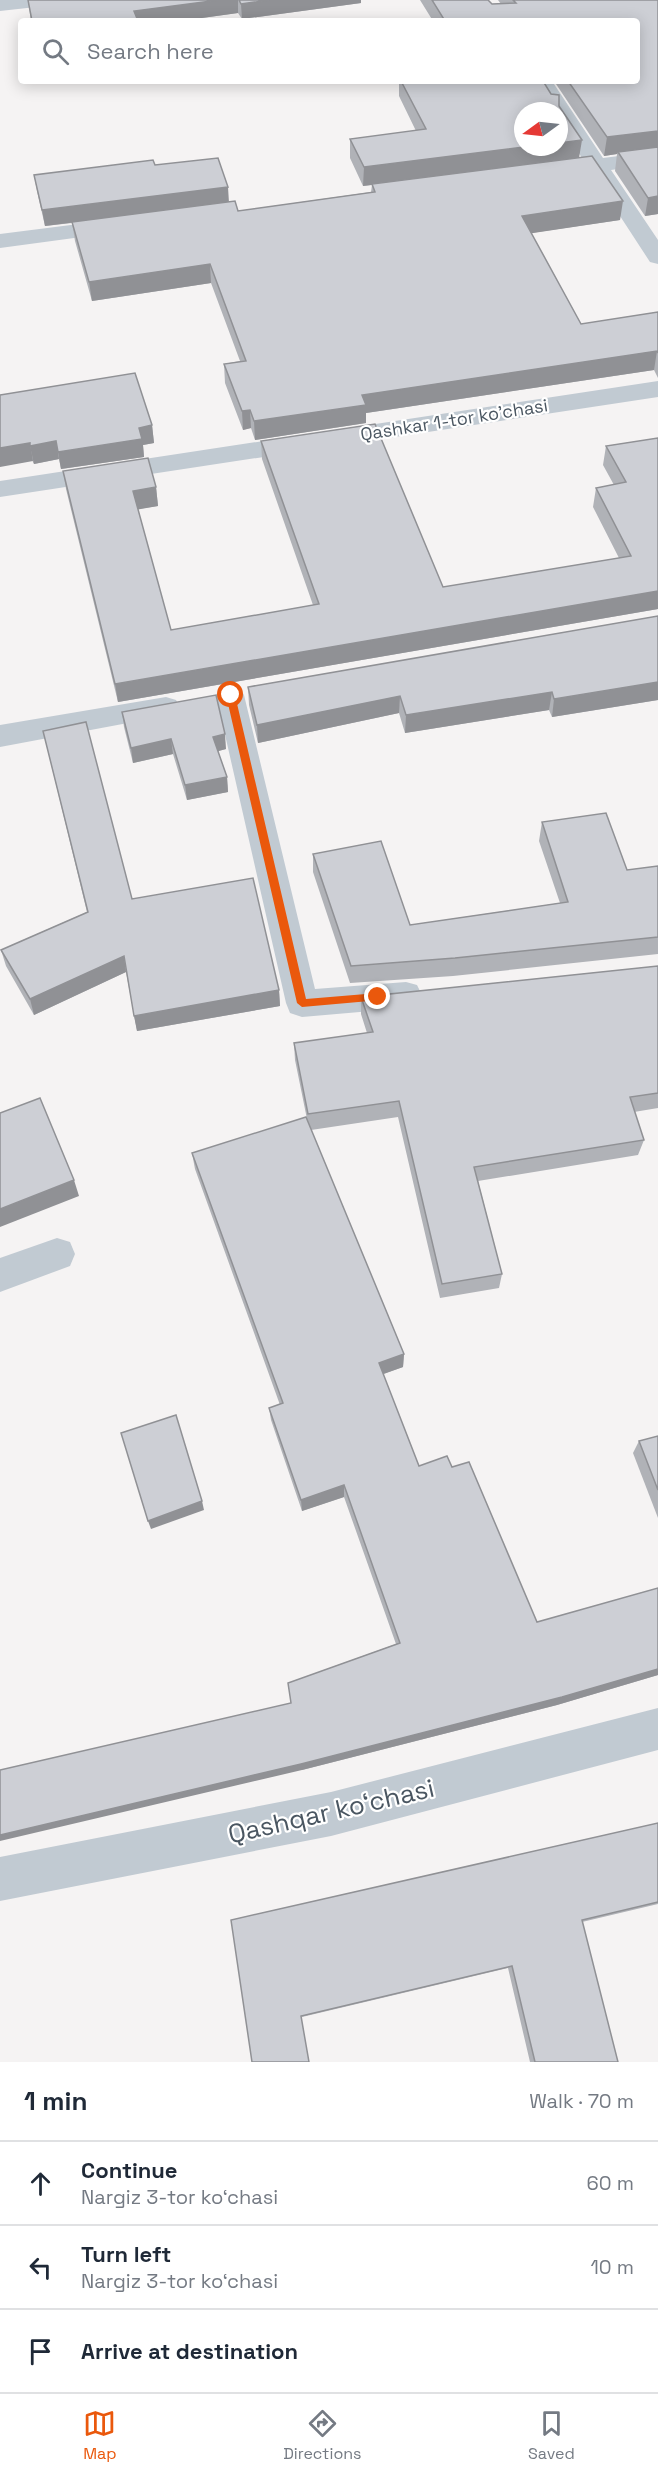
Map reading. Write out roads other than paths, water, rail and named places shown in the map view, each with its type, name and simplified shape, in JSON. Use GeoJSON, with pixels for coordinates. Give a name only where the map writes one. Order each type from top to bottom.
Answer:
{"type":"FeatureCollection","features":[{"type":"Feature","properties":{"kind":"street"},"geometry":{"type":"LineString","coordinates":[[0,5],[45,0]]}},
{"type":"Feature","properties":{"kind":"street"},"geometry":{"type":"LineString","coordinates":[[544,84],[658,257]]}},
{"type":"Feature","properties":{"kind":"street"},"geometry":{"type":"LineString","coordinates":[[538,173],[658,158]]}},
{"type":"Feature","properties":{"kind":"street"},"geometry":{"type":"LineString","coordinates":[[0,241],[141,224]]}},
{"type":"Feature","properties":{"kind":"street","name":"Qashkar 1-tor koʼchasi"},"geometry":{"type":"LineString","coordinates":[[0,489],[658,389]]}},
{"type":"Feature","properties":{"kind":"street"},"geometry":{"type":"LineString","coordinates":[[0,735],[222,697],[302,1003],[432,993]]}},
{"type":"Feature","properties":{"kind":"street"},"geometry":{"type":"LineString","coordinates":[[0,1275],[57,1254]]}},
{"type":"Feature","properties":{"kind":"street","name":"Qashqar koʻchasi"},"geometry":{"type":"LineString","coordinates":[[0,1879],[332,1814],[658,1729]]}}]}
